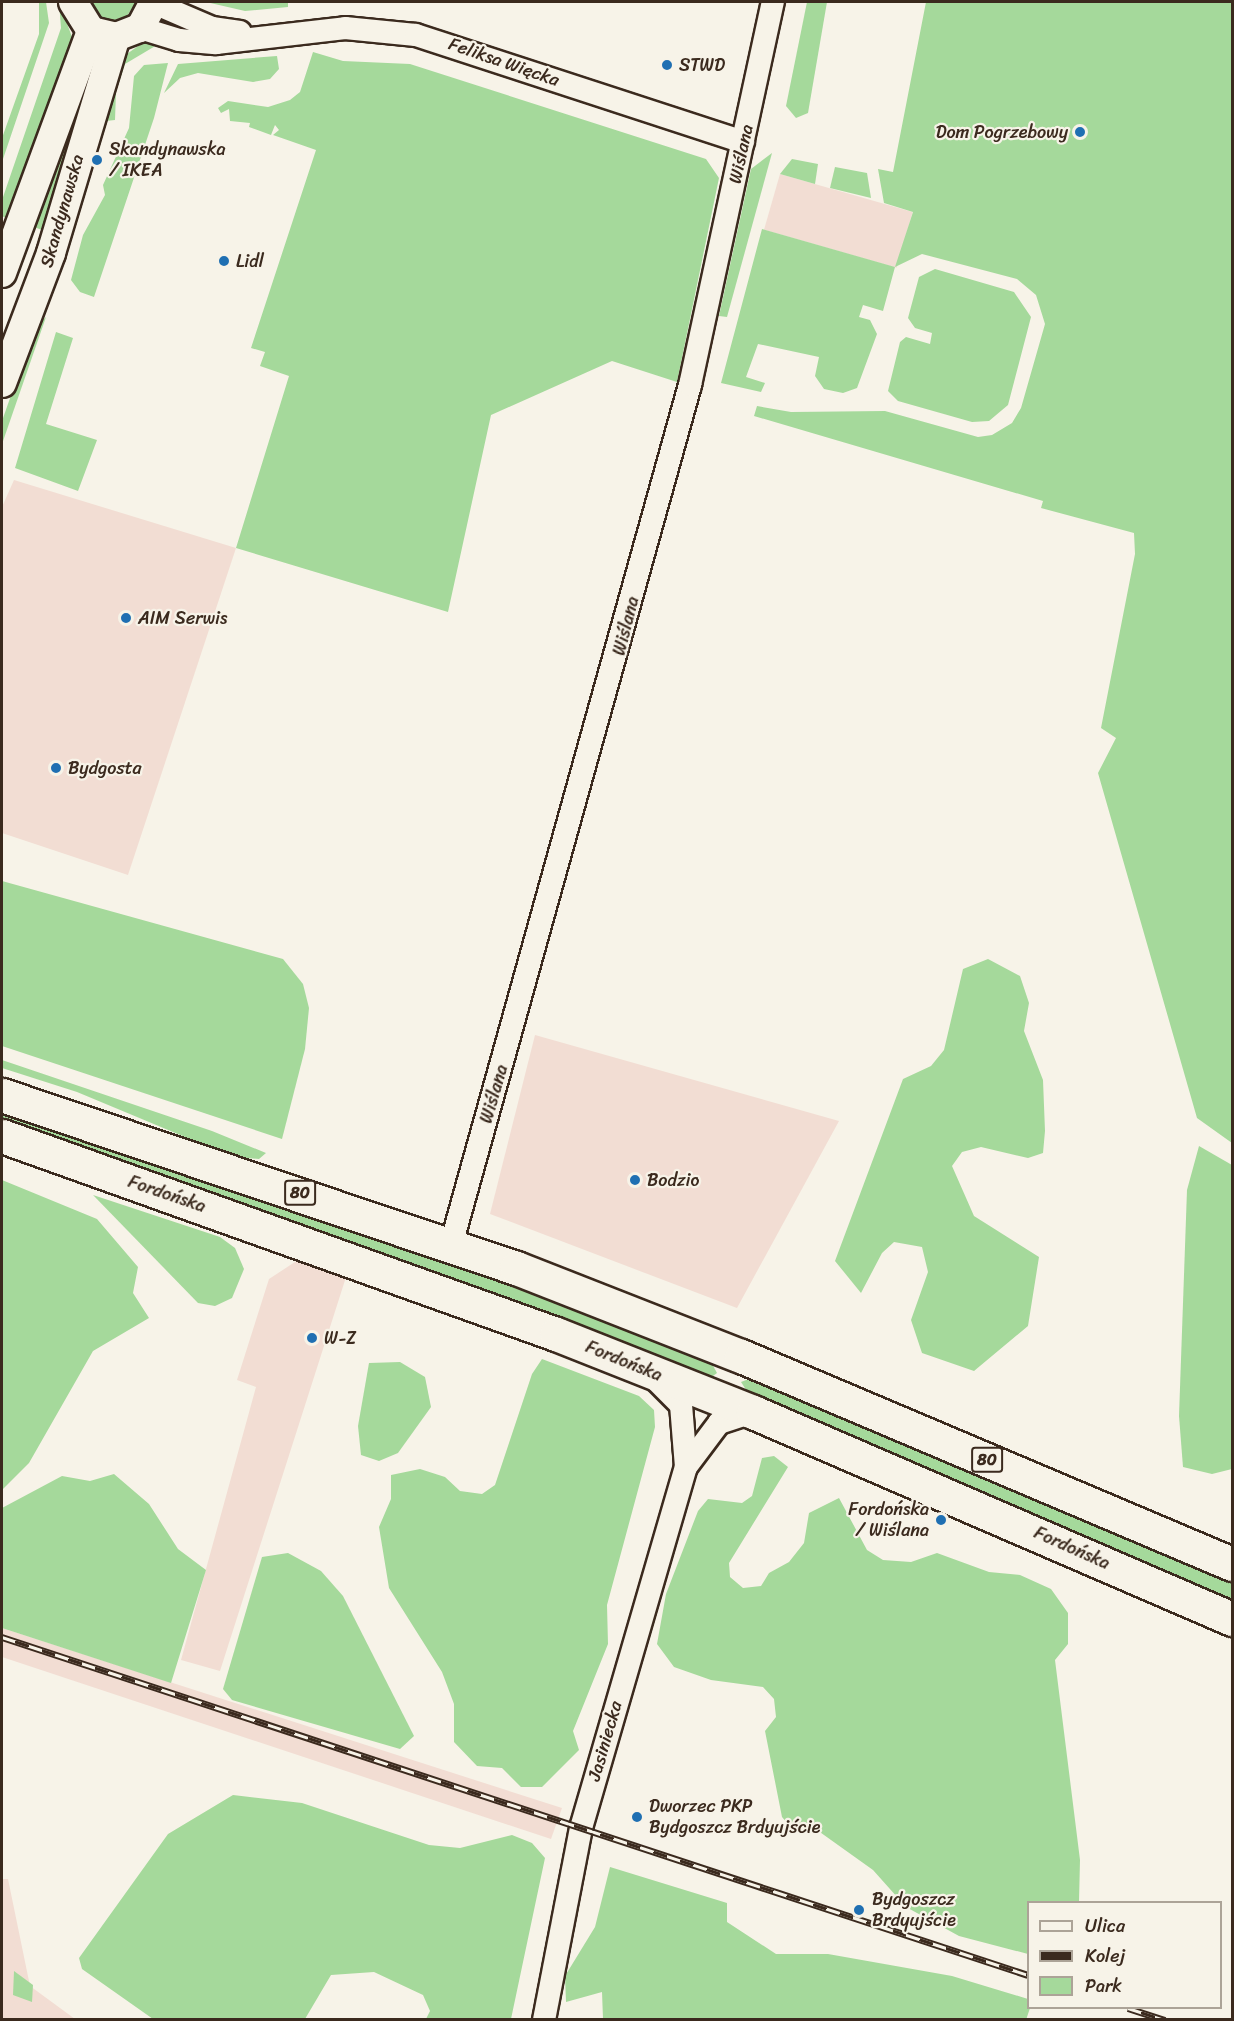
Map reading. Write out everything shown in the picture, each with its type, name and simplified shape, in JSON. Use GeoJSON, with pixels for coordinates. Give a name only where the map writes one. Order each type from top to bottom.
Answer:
{"type":"FeatureCollection","features":[{"type":"Feature","properties":{"kind":"main road","name":"80"},"geometry":{"type":"LineString","coordinates":[[3,1095],[451,1245],[741,1356],[1233,1564]]}},
{"type":"Feature","properties":{"kind":"main road","name":"Fordońska"},"geometry":{"type":"LineString","coordinates":[[2,1136],[629,1363],[753,1412],[1233,1619]]}},
{"type":"Feature","properties":{"kind":"street"},"geometry":{"type":"LineString","coordinates":[[73,2],[131,20]]}},
{"type":"Feature","properties":{"kind":"street","name":"Wiślana"},"geometry":{"type":"LineString","coordinates":[[451,1245],[690,385],[773,2]]}},
{"type":"Feature","properties":{"kind":"street","name":"Feliksa Więcka"},"geometry":{"type":"LineString","coordinates":[[131,20],[188,42],[257,34],[345,28],[416,34],[743,142]]}},
{"type":"Feature","properties":{"kind":"street","name":"Skandynawska"},"geometry":{"type":"LineString","coordinates":[[2,273],[131,20]]}},
{"type":"Feature","properties":{"kind":"street","name":"Skandynawska"},"geometry":{"type":"LineString","coordinates":[[2,383],[51,253],[131,20]]}},
{"type":"Feature","properties":{"kind":"street","name":"Jasiniecka"},"geometry":{"type":"LineString","coordinates":[[629,1363],[661,1383],[681,1405],[686,1467]]}},
{"type":"Feature","properties":{"kind":"street","name":"Jasiniecka"},"geometry":{"type":"LineString","coordinates":[[544,2019],[581,1828],[686,1467],[719,1423],[753,1412]]}},
{"type":"Feature","properties":{"kind":"shaded area"},"geometry":{"type":"Polygon","coordinates":[[[780,174],[913,212],[897,268],[764,230],[780,174]]]}},
{"type":"Feature","properties":{"kind":"shaded area","name":"Bydgosta"},"geometry":{"type":"Polygon","coordinates":[[[14,480],[236,548],[128,875],[2,833],[2,507],[14,480]]]}},
{"type":"Feature","properties":{"kind":"shaded area"},"geometry":{"type":"Polygon","coordinates":[[[535,1035],[839,1121],[737,1308],[490,1214],[535,1035]]]}},
{"type":"Feature","properties":{"kind":"shaded area"},"geometry":{"type":"Polygon","coordinates":[[[298,1260],[347,1274],[220,1671],[181,1660],[256,1387],[237,1380],[269,1279],[298,1260]]]}},
{"type":"Feature","properties":{"kind":"shaded area"},"geometry":{"type":"Polygon","coordinates":[[[2,1628],[562,1808],[551,1839],[2,1657],[2,1628]]]}},
{"type":"Feature","properties":{"kind":"shaded area"},"geometry":{"type":"Polygon","coordinates":[[[2,1879],[8,1879],[30,1986],[75,2019],[2,2019],[2,1879]]]}},
{"type":"Feature","properties":{"kind":"green space"},"geometry":{"type":"Polygon","coordinates":[[[39,2],[46,2],[49,23],[2,162],[2,138],[39,34],[39,2]]]}},
{"type":"Feature","properties":{"kind":"green space"},"geometry":{"type":"Polygon","coordinates":[[[59,2],[75,45],[8,219],[2,216],[2,200],[61,28],[59,2]]]}},
{"type":"Feature","properties":{"kind":"green space"},"geometry":{"type":"Polygon","coordinates":[[[88,2],[136,2],[127,16],[111,21],[96,16],[88,2]]]}},
{"type":"Feature","properties":{"kind":"green space"},"geometry":{"type":"Polygon","coordinates":[[[206,2],[288,2],[288,7],[245,11],[206,2]]]}},
{"type":"Feature","properties":{"kind":"green space"},"geometry":{"type":"Polygon","coordinates":[[[807,2],[827,2],[808,113],[796,118],[786,106],[807,2]]]}},
{"type":"Feature","properties":{"kind":"green space"},"geometry":{"type":"Polygon","coordinates":[[[926,2],[1232,2],[1232,1143],[1197,1118],[1098,773],[1116,738],[1101,728],[1135,554],[1134,533],[1041,508],[1043,501],[754,416],[757,406],[791,412],[885,411],[978,437],[992,435],[1012,423],[1021,408],[1045,324],[1036,295],[1017,279],[922,254],[895,267],[913,212],[884,203],[878,169],[893,172],[926,2]]]}},
{"type":"Feature","properties":{"kind":"green space"},"geometry":{"type":"Polygon","coordinates":[[[162,42],[125,64],[116,92],[115,120],[106,121],[124,56],[141,44],[162,42]]]}},
{"type":"Feature","properties":{"kind":"green space"},"geometry":{"type":"Polygon","coordinates":[[[92,48],[103,48],[48,232],[31,226],[92,48]]]}},
{"type":"Feature","properties":{"kind":"green space"},"geometry":{"type":"Polygon","coordinates":[[[313,52],[343,61],[410,64],[706,159],[719,178],[677,382],[612,361],[491,415],[448,612],[236,548],[289,376],[260,366],[265,352],[251,348],[316,150],[273,135],[279,130],[275,125],[271,135],[249,127],[250,123],[230,121],[229,109],[221,113],[218,108],[228,101],[268,107],[290,100],[300,92],[313,52]]]}},
{"type":"Feature","properties":{"kind":"green space"},"geometry":{"type":"Polygon","coordinates":[[[277,56],[279,69],[270,79],[253,82],[198,73],[180,78],[164,93],[178,64],[277,56]]]}},
{"type":"Feature","properties":{"kind":"green space"},"geometry":{"type":"Polygon","coordinates":[[[168,63],[154,118],[94,297],[80,292],[71,280],[83,235],[105,195],[103,185],[129,128],[134,76],[144,65],[168,63]]]}},
{"type":"Feature","properties":{"kind":"green space"},"geometry":{"type":"Polygon","coordinates":[[[772,153],[727,317],[719,316],[751,169],[772,153]]]}},
{"type":"Feature","properties":{"kind":"green space"},"geometry":{"type":"Polygon","coordinates":[[[792,159],[818,164],[815,184],[780,174],[792,159]]]}},
{"type":"Feature","properties":{"kind":"green space"},"geometry":{"type":"Polygon","coordinates":[[[835,167],[867,173],[871,198],[830,188],[835,167]]]}},
{"type":"Feature","properties":{"kind":"green space"},"geometry":{"type":"Polygon","coordinates":[[[762,229],[895,267],[883,311],[863,305],[859,317],[870,320],[877,334],[857,388],[843,393],[824,389],[815,376],[819,357],[758,344],[746,377],[765,383],[761,392],[721,383],[762,229]]]}},
{"type":"Feature","properties":{"kind":"green space"},"geometry":{"type":"Polygon","coordinates":[[[935,269],[1014,292],[1031,317],[1008,405],[989,421],[972,422],[898,401],[888,391],[900,342],[906,337],[930,344],[932,333],[915,328],[908,318],[919,277],[935,269]]]}},
{"type":"Feature","properties":{"kind":"green space"},"geometry":{"type":"Polygon","coordinates":[[[46,317],[2,444],[2,421],[35,327],[46,317]]]}},
{"type":"Feature","properties":{"kind":"green space"},"geometry":{"type":"Polygon","coordinates":[[[56,332],[73,338],[46,424],[97,440],[78,491],[15,468],[56,332]]]}},
{"type":"Feature","properties":{"kind":"green space"},"geometry":{"type":"Polygon","coordinates":[[[2,881],[283,959],[303,984],[309,1008],[305,1049],[282,1139],[2,1046],[2,881]]]}},
{"type":"Feature","properties":{"kind":"green space"},"geometry":{"type":"Polygon","coordinates":[[[988,959],[1020,976],[1029,1003],[1024,1031],[1043,1080],[1045,1131],[1043,1153],[1028,1158],[981,1147],[962,1152],[952,1166],[974,1216],[1039,1257],[1028,1326],[974,1371],[922,1353],[911,1320],[928,1272],[922,1247],[894,1242],[882,1253],[861,1293],[835,1261],[903,1079],[931,1066],[944,1050],[963,969],[988,959]]]}},
{"type":"Feature","properties":{"kind":"green space"},"geometry":{"type":"Polygon","coordinates":[[[2,1060],[212,1131],[266,1153],[259,1159],[233,1157],[77,1092],[2,1068],[2,1060]]]}},
{"type":"Feature","properties":{"kind":"green space"},"geometry":{"type":"Polygon","coordinates":[[[2,1107],[398,1240],[711,1362],[717,1373],[709,1379],[2,1124],[2,1107]]]}},
{"type":"Feature","properties":{"kind":"green space"},"geometry":{"type":"Polygon","coordinates":[[[1199,1146],[1232,1165],[1232,1469],[1212,1474],[1183,1467],[1179,1416],[1187,1190],[1199,1146]]]}},
{"type":"Feature","properties":{"kind":"green space"},"geometry":{"type":"Polygon","coordinates":[[[2,1180],[97,1219],[138,1267],[133,1293],[149,1318],[93,1351],[29,1463],[2,1490],[2,1180]]]}},
{"type":"Feature","properties":{"kind":"green space"},"geometry":{"type":"Polygon","coordinates":[[[93,1195],[220,1237],[235,1248],[244,1269],[232,1298],[215,1306],[198,1303],[93,1195]]]}},
{"type":"Feature","properties":{"kind":"green space"},"geometry":{"type":"Polygon","coordinates":[[[542,1359],[639,1396],[654,1410],[655,1427],[607,1605],[608,1644],[573,1731],[579,1750],[542,1787],[521,1787],[502,1768],[477,1766],[454,1742],[454,1704],[442,1672],[389,1588],[379,1527],[391,1499],[391,1475],[420,1469],[445,1477],[460,1491],[482,1494],[495,1485],[532,1374],[542,1359]]]}},
{"type":"Feature","properties":{"kind":"green space"},"geometry":{"type":"Polygon","coordinates":[[[400,1362],[425,1377],[431,1407],[398,1453],[379,1461],[361,1455],[358,1426],[369,1363],[400,1362]]]}},
{"type":"Feature","properties":{"kind":"green space"},"geometry":{"type":"Polygon","coordinates":[[[759,1375],[1232,1576],[1232,1602],[750,1396],[741,1382],[759,1375]]]}},
{"type":"Feature","properties":{"kind":"green space"},"geometry":{"type":"Polygon","coordinates":[[[774,1456],[788,1467],[729,1563],[730,1577],[743,1588],[761,1586],[769,1573],[789,1562],[804,1543],[809,1513],[839,1498],[867,1550],[883,1560],[911,1562],[937,1553],[989,1572],[1020,1575],[1051,1589],[1068,1613],[1068,1644],[1055,1660],[1080,1860],[1079,1901],[1027,1901],[1027,1954],[959,1936],[906,1907],[873,1870],[817,1830],[794,1831],[782,1817],[765,1731],[776,1717],[774,1699],[763,1687],[711,1680],[674,1667],[657,1644],[666,1594],[698,1511],[708,1499],[742,1503],[752,1496],[762,1458],[774,1456]]]}},
{"type":"Feature","properties":{"kind":"green space"},"geometry":{"type":"Polygon","coordinates":[[[114,1474],[149,1504],[178,1549],[206,1570],[171,1683],[2,1628],[2,1508],[62,1476],[90,1481],[114,1474]]]}},
{"type":"Feature","properties":{"kind":"green space"},"geometry":{"type":"Polygon","coordinates":[[[288,1553],[321,1571],[343,1596],[414,1736],[400,1749],[232,1700],[223,1689],[262,1557],[288,1553]]]}},
{"type":"Feature","properties":{"kind":"green space"},"geometry":{"type":"Polygon","coordinates":[[[233,1795],[302,1803],[429,1845],[460,1848],[512,1835],[532,1843],[545,1858],[511,2019],[426,2019],[430,2011],[423,1995],[374,1972],[331,1975],[305,2019],[153,2019],[82,1969],[79,1958],[168,1834],[233,1795]]]}},
{"type":"Feature","properties":{"kind":"green space"},"geometry":{"type":"Polygon","coordinates":[[[610,1867],[727,1903],[727,1922],[776,1954],[828,1954],[952,1976],[1027,1999],[1027,2009],[1030,2009],[1026,2020],[603,2019],[602,1992],[566,2002],[565,1976],[595,1927],[610,1867]]]}},
{"type":"Feature","properties":{"kind":"green space"},"geometry":{"type":"Polygon","coordinates":[[[14,1971],[33,1985],[32,2002],[13,1995],[14,1971]]]}},
{"type":"Feature","properties":{"kind":"railway"},"geometry":{"type":"LineString","coordinates":[[2,1637],[1027,1975]]}},
{"type":"Feature","properties":{"kind":"railway"},"geometry":{"type":"LineString","coordinates":[[1131,2009],[1165,2020]]}},
{"type":"Feature","properties":{"kind":"place","name":"STWD"},"geometry":{"type":"Point","coordinates":[667,65]}},
{"type":"Feature","properties":{"kind":"place","name":"Dom Pogrzebowy"},"geometry":{"type":"Point","coordinates":[1080,132]}},
{"type":"Feature","properties":{"kind":"place","name":"Skandynawska / IKEA"},"geometry":{"type":"Point","coordinates":[97,160]}},
{"type":"Feature","properties":{"kind":"place","name":"Lidl"},"geometry":{"type":"Point","coordinates":[224,261]}},
{"type":"Feature","properties":{"kind":"place","name":"AIM Serwis"},"geometry":{"type":"Point","coordinates":[126,618]}},
{"type":"Feature","properties":{"kind":"place","name":"Bydgosta"},"geometry":{"type":"Point","coordinates":[56,768]}},
{"type":"Feature","properties":{"kind":"place","name":"Bodzio"},"geometry":{"type":"Point","coordinates":[635,1180]}},
{"type":"Feature","properties":{"kind":"place","name":"W-Z"},"geometry":{"type":"Point","coordinates":[312,1338]}},
{"type":"Feature","properties":{"kind":"place","name":"Fordońska / Wiślana"},"geometry":{"type":"Point","coordinates":[941,1520]}},
{"type":"Feature","properties":{"kind":"place","name":"Dworzec PKP Bydgoszcz Brdyujście"},"geometry":{"type":"Point","coordinates":[637,1817]}},
{"type":"Feature","properties":{"kind":"place","name":"Bydgoszcz Brdyujście"},"geometry":{"type":"Point","coordinates":[859,1910]}}]}
